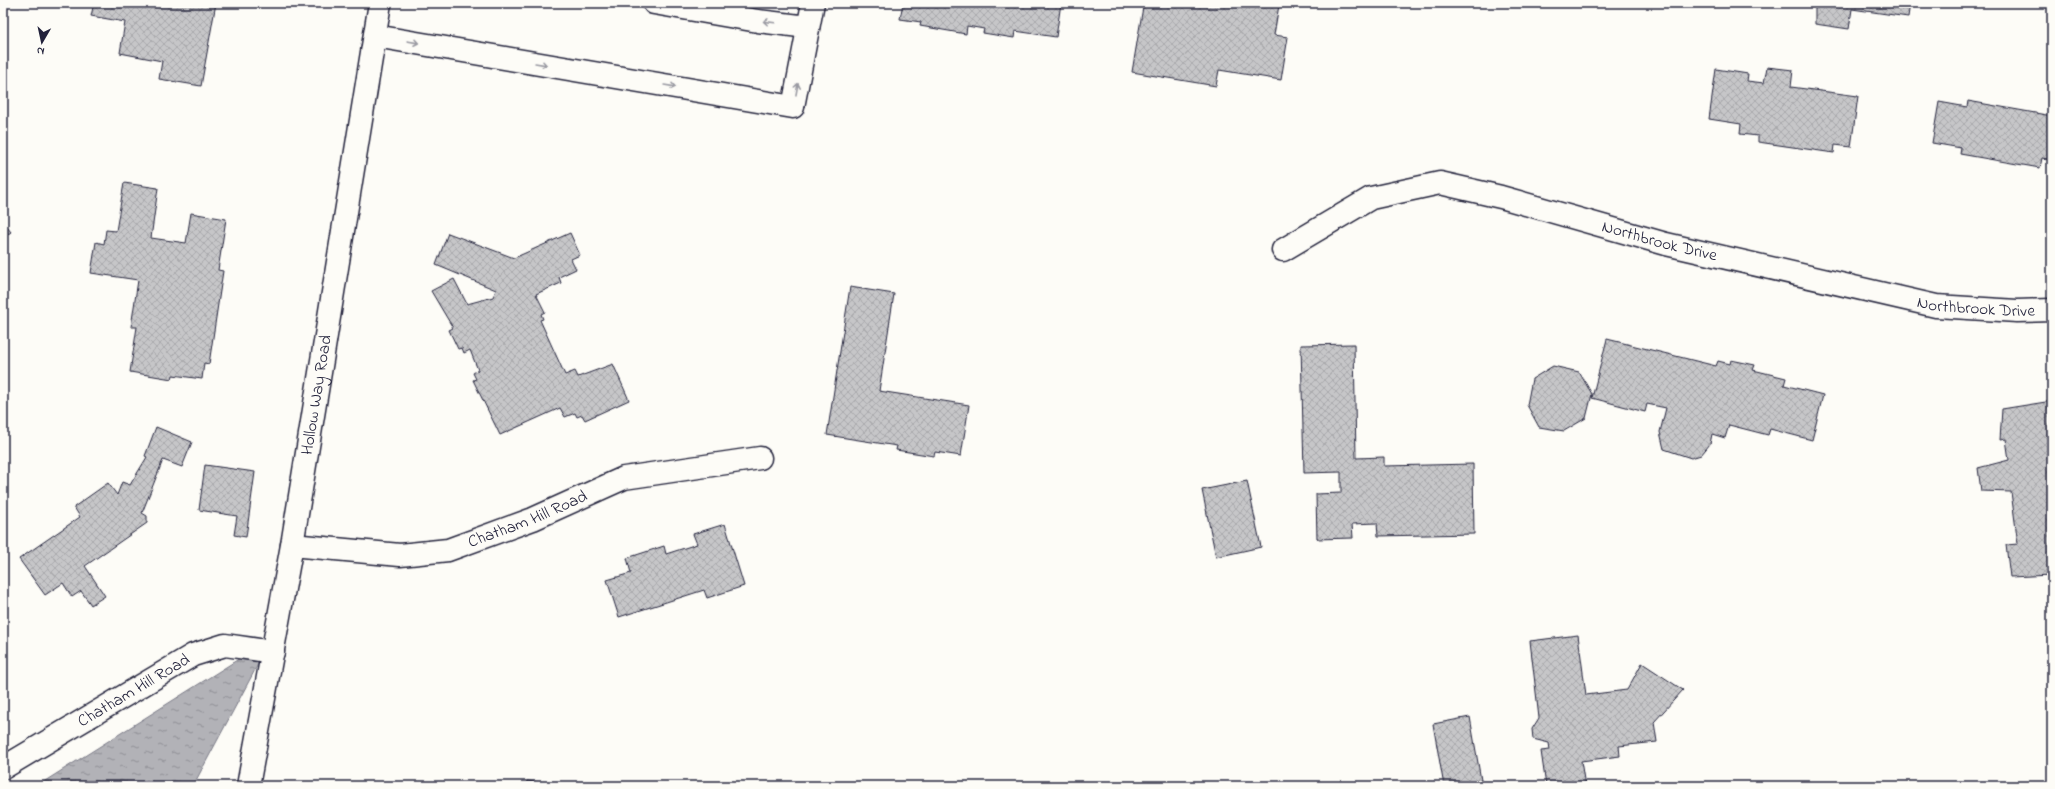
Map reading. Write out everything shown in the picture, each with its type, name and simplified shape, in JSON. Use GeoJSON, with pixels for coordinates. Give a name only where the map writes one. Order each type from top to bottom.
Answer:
{"type":"FeatureCollection","features":[{"type":"Feature","properties":{"kind":"street","name":"Hollow Way Road"},"geometry":{"type":"LineString","coordinates":[[248,786],[292,545],[380,3]]}},
{"type":"Feature","properties":{"kind":"street"},"geometry":{"type":"LineString","coordinates":[[654,3],[758,21],[808,27]]}},
{"type":"Feature","properties":{"kind":"street"},"geometry":{"type":"LineString","coordinates":[[375,36],[793,107],[813,3]]}},
{"type":"Feature","properties":{"kind":"street","name":"Northbrook Drive"},"geometry":{"type":"LineString","coordinates":[[1283,250],[1371,198],[1440,183],[1501,197],[1666,244],[1936,306],[2017,311],[2052,310]]}},
{"type":"Feature","properties":{"kind":"street","name":"Chatham Hill Road"},"geometry":{"type":"LineString","coordinates":[[292,545],[400,555],[448,550],[533,519],[624,478],[760,458]]}},
{"type":"Feature","properties":{"kind":"street","name":"Chatham Hill Road"},"geometry":{"type":"LineString","coordinates":[[3,768],[193,655],[225,645],[273,652]]}},
{"type":"Feature","properties":{"kind":"water"},"geometry":{"type":"Polygon","coordinates":[[[272,638],[193,786],[37,786],[272,638]]]}},
{"type":"Feature","properties":{"kind":"building"},"geometry":{"type":"Polygon","coordinates":[[[94,3],[216,3],[201,86],[159,79],[162,61],[120,53],[125,22],[91,16],[94,3]]]}},
{"type":"Feature","properties":{"kind":"building"},"geometry":{"type":"Polygon","coordinates":[[[903,3],[1061,3],[1056,37],[1015,31],[1014,38],[983,33],[984,29],[967,26],[966,34],[920,26],[921,22],[900,19],[903,3]]]}},
{"type":"Feature","properties":{"kind":"building"},"geometry":{"type":"Polygon","coordinates":[[[1119,3],[1267,3],[1279,5],[1274,35],[1288,37],[1281,80],[1219,70],[1216,86],[1132,72],[1143,7],[1119,3]]]}},
{"type":"Feature","properties":{"kind":"building"},"geometry":{"type":"Polygon","coordinates":[[[1796,3],[1910,3],[1908,17],[1852,9],[1849,29],[1815,24],[1815,5],[1796,3]]]}},
{"type":"Feature","properties":{"kind":"building"},"geometry":{"type":"Polygon","coordinates":[[[1767,67],[1793,70],[1791,87],[1858,96],[1851,147],[1835,145],[1834,153],[1758,142],[1758,136],[1740,134],[1741,124],[1709,119],[1716,69],[1748,74],[1747,81],[1764,83],[1767,67]]]}},
{"type":"Feature","properties":{"kind":"building"},"geometry":{"type":"Polygon","coordinates":[[[1968,101],[2052,116],[2052,160],[2042,158],[2040,168],[1960,154],[1961,148],[1932,143],[1939,102],[1967,107],[1968,101]]]}},
{"type":"Feature","properties":{"kind":"building"},"geometry":{"type":"Polygon","coordinates":[[[124,183],[158,188],[151,238],[186,243],[191,213],[226,219],[218,270],[223,271],[209,364],[204,363],[202,379],[173,375],[172,379],[130,372],[137,327],[131,327],[138,280],[91,273],[96,242],[104,244],[106,230],[116,231],[124,183]]]}},
{"type":"Feature","properties":{"kind":"building"},"geometry":{"type":"Polygon","coordinates":[[[3,222],[11,232],[3,238],[3,222]]]}},
{"type":"Feature","properties":{"kind":"building"},"geometry":{"type":"Polygon","coordinates":[[[448,233],[514,258],[570,233],[580,255],[571,259],[576,269],[559,277],[561,283],[536,294],[545,312],[541,314],[543,319],[540,320],[565,375],[575,371],[578,377],[613,364],[629,400],[585,420],[582,415],[577,417],[575,413],[565,417],[560,408],[500,435],[473,380],[476,379],[473,373],[478,370],[470,350],[464,353],[462,348],[458,349],[449,330],[453,328],[431,291],[454,279],[467,304],[493,297],[496,290],[436,265],[448,233]]]}},
{"type":"Feature","properties":{"kind":"building"},"geometry":{"type":"Polygon","coordinates":[[[850,287],[894,294],[879,391],[969,405],[961,456],[935,452],[934,456],[896,450],[897,446],[827,435],[850,287]]]}},
{"type":"Feature","properties":{"kind":"building"},"geometry":{"type":"Polygon","coordinates":[[[1607,339],[1716,366],[1718,361],[1730,364],[1731,360],[1755,365],[1753,370],[1786,378],[1784,385],[1823,395],[1812,440],[1770,429],[1768,435],[1729,425],[1725,438],[1712,434],[1710,444],[1701,455],[1691,458],[1664,449],[1660,432],[1666,408],[1647,404],[1645,412],[1592,398],[1607,339]]]}},
{"type":"Feature","properties":{"kind":"building"},"geometry":{"type":"Polygon","coordinates":[[[1354,344],[1356,458],[1384,457],[1384,466],[1473,464],[1474,534],[1378,536],[1377,523],[1352,524],[1353,538],[1317,539],[1316,494],[1341,493],[1341,472],[1304,473],[1301,345],[1354,344]]]}},
{"type":"Feature","properties":{"kind":"building"},"geometry":{"type":"Polygon","coordinates":[[[1553,366],[1579,372],[1592,394],[1586,418],[1564,431],[1539,427],[1527,405],[1532,379],[1553,366]]]}},
{"type":"Feature","properties":{"kind":"building"},"geometry":{"type":"Polygon","coordinates":[[[2052,401],[2052,575],[2010,577],[2006,545],[2018,544],[2011,492],[1981,491],[1978,468],[2009,460],[2006,439],[2000,440],[2002,409],[2052,401]]]}},
{"type":"Feature","properties":{"kind":"building"},"geometry":{"type":"Polygon","coordinates":[[[156,427],[192,442],[182,467],[163,460],[142,513],[147,516],[147,523],[85,566],[105,596],[91,605],[81,591],[72,597],[63,583],[45,595],[19,559],[80,517],[74,507],[108,483],[117,495],[122,482],[130,485],[147,457],[145,456],[156,427]]]}},
{"type":"Feature","properties":{"kind":"building"},"geometry":{"type":"Polygon","coordinates":[[[205,465],[255,472],[246,537],[234,535],[237,516],[199,510],[205,465]]]}},
{"type":"Feature","properties":{"kind":"building"},"geometry":{"type":"Polygon","coordinates":[[[1247,481],[1261,547],[1216,557],[1202,490],[1247,481]]]}},
{"type":"Feature","properties":{"kind":"building"},"geometry":{"type":"Polygon","coordinates":[[[725,524],[744,586],[707,598],[704,590],[619,617],[607,580],[631,573],[627,558],[664,546],[666,554],[697,544],[693,534],[725,524]]]}},
{"type":"Feature","properties":{"kind":"building"},"geometry":{"type":"Polygon","coordinates":[[[1578,635],[1586,695],[1627,690],[1642,663],[1683,690],[1654,722],[1657,742],[1619,746],[1620,756],[1581,761],[1585,786],[1546,786],[1541,751],[1550,750],[1549,743],[1533,739],[1532,729],[1539,718],[1530,641],[1578,635]]]}},
{"type":"Feature","properties":{"kind":"building"},"geometry":{"type":"Polygon","coordinates":[[[1470,717],[1482,786],[1444,786],[1433,724],[1470,717]]]}},
{"type":"Feature","properties":{"kind":"building"},"geometry":{"type":"Polygon","coordinates":[[[527,781],[569,786],[526,786],[527,781]]]}}]}
